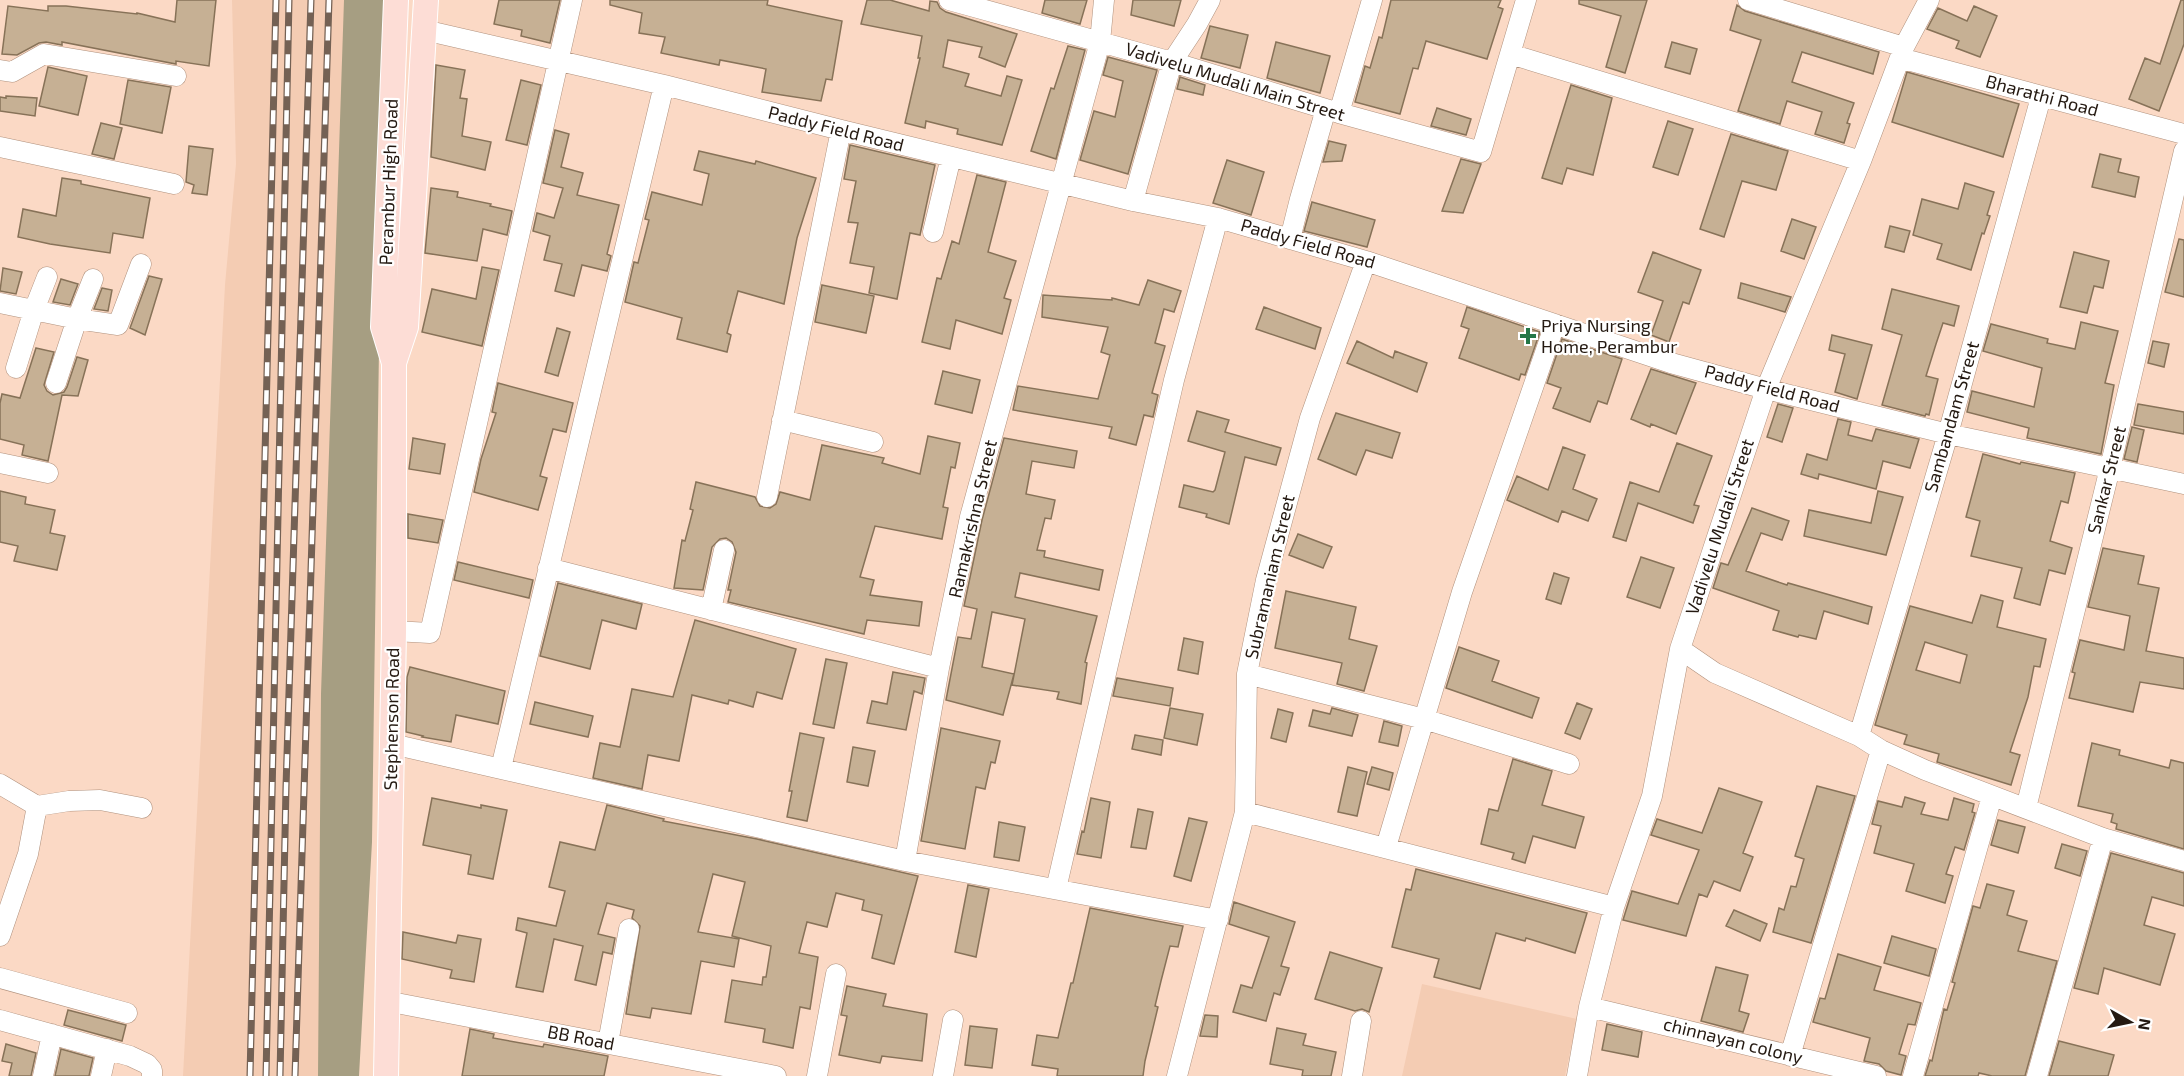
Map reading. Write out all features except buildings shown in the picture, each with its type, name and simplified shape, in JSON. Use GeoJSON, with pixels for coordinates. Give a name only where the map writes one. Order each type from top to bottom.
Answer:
{"type":"FeatureCollection","features":[{"type":"Feature","properties":{"kind":"main road","name":"Perambur High Road"},"geometry":{"type":"LineString","coordinates":[[394,363],[383,327],[396,0]]}},
{"type":"Feature","properties":{"kind":"main road"},"geometry":{"type":"LineString","coordinates":[[394,363],[406,327],[426,0]]}},
{"type":"Feature","properties":{"kind":"main road","name":"Stephenson Road"},"geometry":{"type":"LineString","coordinates":[[386,1076],[394,631],[394,363]]}},
{"type":"Feature","properties":{"kind":"street"},"geometry":{"type":"LineString","coordinates":[[394,631],[430,633],[572,0]]}},
{"type":"Feature","properties":{"kind":"street","name":"Vadivelu Mudali Main Street"},"geometry":{"type":"LineString","coordinates":[[949,0],[990,6],[1100,42],[1332,111],[1481,152],[1510,54]]}},
{"type":"Feature","properties":{"kind":"street","name":"Ramakrishna Street"},"geometry":{"type":"LineString","coordinates":[[905,861],[939,668],[970,517],[1100,42],[1104,0]]}},
{"type":"Feature","properties":{"kind":"street"},"geometry":{"type":"LineString","coordinates":[[1133,201],[1172,62],[1210,0]]}},
{"type":"Feature","properties":{"kind":"street"},"geometry":{"type":"LineString","coordinates":[[1290,239],[1299,199],[1372,0]]}},
{"type":"Feature","properties":{"kind":"street"},"geometry":{"type":"LineString","coordinates":[[1526,0],[1510,54],[1862,161]]}},
{"type":"Feature","properties":{"kind":"street","name":"Bharathi Road"},"geometry":{"type":"LineString","coordinates":[[1748,0],[1902,53],[2041,97],[2184,134]]}},
{"type":"Feature","properties":{"kind":"street","name":"Vadivelu Mudali Street"},"geometry":{"type":"LineString","coordinates":[[1577,1076],[1589,1006],[1614,907],[1652,796],[1680,649],[1766,388],[1862,161],[1902,53],[1929,0]]}},
{"type":"Feature","properties":{"kind":"street","name":"Paddy Field Road"},"geometry":{"type":"LineString","coordinates":[[424,30],[664,85],[1133,201],[1218,218],[1366,261],[1671,363],[1948,434],[2184,484]]}},
{"type":"Feature","properties":{"kind":"street"},"geometry":{"type":"LineString","coordinates":[[0,70],[12,72],[44,54],[177,76]]}},
{"type":"Feature","properties":{"kind":"street"},"geometry":{"type":"LineString","coordinates":[[501,768],[664,85]]}},
{"type":"Feature","properties":{"kind":"street","name":"Sambandam Street"},"geometry":{"type":"LineString","coordinates":[[1859,736],[1948,434],[2041,97]]}},
{"type":"Feature","properties":{"kind":"street"},"geometry":{"type":"LineString","coordinates":[[767,497],[841,130]]}},
{"type":"Feature","properties":{"kind":"street"},"geometry":{"type":"LineString","coordinates":[[0,147],[174,184]]}},
{"type":"Feature","properties":{"kind":"street","name":"Sankar Street"},"geometry":{"type":"LineString","coordinates":[[2026,808],[2110,468],[2184,151]]}},
{"type":"Feature","properties":{"kind":"street"},"geometry":{"type":"LineString","coordinates":[[933,232],[951,157]]}},
{"type":"Feature","properties":{"kind":"street"},"geometry":{"type":"LineString","coordinates":[[1056,889],[1174,380],[1218,218]]}},
{"type":"Feature","properties":{"kind":"street","name":"Subramaniam Street"},"geometry":{"type":"LineString","coordinates":[[1178,1076],[1245,812],[1247,674],[1266,580],[1310,418],[1366,261]]}},
{"type":"Feature","properties":{"kind":"street"},"geometry":{"type":"LineString","coordinates":[[0,303],[118,325],[141,264]]}},
{"type":"Feature","properties":{"kind":"street"},"geometry":{"type":"LineString","coordinates":[[16,369],[47,277]]}},
{"type":"Feature","properties":{"kind":"street"},"geometry":{"type":"LineString","coordinates":[[56,383],[93,279]]}},
{"type":"Feature","properties":{"kind":"street"},"geometry":{"type":"LineString","coordinates":[[1386,847],[1462,592],[1555,324]]}},
{"type":"Feature","properties":{"kind":"street"},"geometry":{"type":"LineString","coordinates":[[782,420],[873,442]]}},
{"type":"Feature","properties":{"kind":"street"},"geometry":{"type":"LineString","coordinates":[[0,463],[48,472]]}},
{"type":"Feature","properties":{"kind":"street"},"geometry":{"type":"LineString","coordinates":[[711,610],[724,550]]}},
{"type":"Feature","properties":{"kind":"street"},"geometry":{"type":"LineString","coordinates":[[549,568],[939,668]]}},
{"type":"Feature","properties":{"kind":"street"},"geometry":{"type":"LineString","coordinates":[[1680,649],[1715,673],[1859,736],[1881,750],[1925,770],[2103,838],[2184,861]]}},
{"type":"Feature","properties":{"kind":"street"},"geometry":{"type":"LineString","coordinates":[[1247,674],[1424,719],[1569,764]]}},
{"type":"Feature","properties":{"kind":"street"},"geometry":{"type":"LineString","coordinates":[[392,744],[905,861],[1218,920]]}},
{"type":"Feature","properties":{"kind":"street"},"geometry":{"type":"LineString","coordinates":[[1790,1056],[1881,750]]}},
{"type":"Feature","properties":{"kind":"street"},"geometry":{"type":"LineString","coordinates":[[0,784],[37,806],[69,801],[100,800],[142,808]]}},
{"type":"Feature","properties":{"kind":"street"},"geometry":{"type":"LineString","coordinates":[[1913,1076],[1992,796]]}},
{"type":"Feature","properties":{"kind":"street"},"geometry":{"type":"LineString","coordinates":[[0,936],[28,854],[37,806]]}},
{"type":"Feature","properties":{"kind":"street"},"geometry":{"type":"LineString","coordinates":[[1245,812],[1614,907]]}},
{"type":"Feature","properties":{"kind":"street"},"geometry":{"type":"LineString","coordinates":[[2037,1076],[2103,838]]}},
{"type":"Feature","properties":{"kind":"street"},"geometry":{"type":"LineString","coordinates":[[608,1043],[629,929]]}},
{"type":"Feature","properties":{"kind":"street"},"geometry":{"type":"LineString","coordinates":[[817,1076],[836,974]]}},
{"type":"Feature","properties":{"kind":"street"},"geometry":{"type":"LineString","coordinates":[[0,978],[127,1013]]}},
{"type":"Feature","properties":{"kind":"street","name":"BB Road"},"geometry":{"type":"LineString","coordinates":[[386,1001],[608,1043],[724,1071],[776,1076]]}},
{"type":"Feature","properties":{"kind":"street","name":"chinnayan colony"},"geometry":{"type":"LineString","coordinates":[[1589,1006],[1876,1076]]}},
{"type":"Feature","properties":{"kind":"street"},"geometry":{"type":"LineString","coordinates":[[0,1020],[130,1056],[147,1064],[152,1070],[152,1076]]}},
{"type":"Feature","properties":{"kind":"street"},"geometry":{"type":"LineString","coordinates":[[943,1076],[953,1020]]}},
{"type":"Feature","properties":{"kind":"street"},"geometry":{"type":"LineString","coordinates":[[1352,1076],[1361,1021]]}},
{"type":"Feature","properties":{"kind":"street"},"geometry":{"type":"LineString","coordinates":[[43,1076],[52,1034]]}},
{"type":"Feature","properties":{"kind":"street"},"geometry":{"type":"LineString","coordinates":[[101,1076],[107,1049]]}},
{"type":"Feature","properties":{"kind":"shaded area"},"geometry":{"type":"Polygon","coordinates":[[[232,0],[381,0],[354,1076],[183,1076],[225,285],[236,164],[232,0]]]}},
{"type":"Feature","properties":{"kind":"shaded area"},"geometry":{"type":"Polygon","coordinates":[[[344,0],[386,0],[372,842],[359,1076],[318,1076],[321,694],[344,0]]]}},
{"type":"Feature","properties":{"kind":"shaded area"},"geometry":{"type":"Polygon","coordinates":[[[1422,984],[1577,1019],[1565,1076],[1402,1076],[1422,984]]]}},
{"type":"Feature","properties":{"kind":"railway"},"geometry":{"type":"LineString","coordinates":[[250,1076],[276,0]]}},
{"type":"Feature","properties":{"kind":"railway"},"geometry":{"type":"LineString","coordinates":[[266,1076],[289,0]]}},
{"type":"Feature","properties":{"kind":"railway"},"geometry":{"type":"LineString","coordinates":[[280,1076],[286,787],[311,0]]}},
{"type":"Feature","properties":{"kind":"railway"},"geometry":{"type":"LineString","coordinates":[[295,1076],[329,0]]}},
{"type":"Feature","properties":{"kind":"place","name":"Priya Nursing Home, Perambur"},"geometry":{"type":"Point","coordinates":[1528,336]}}]}
